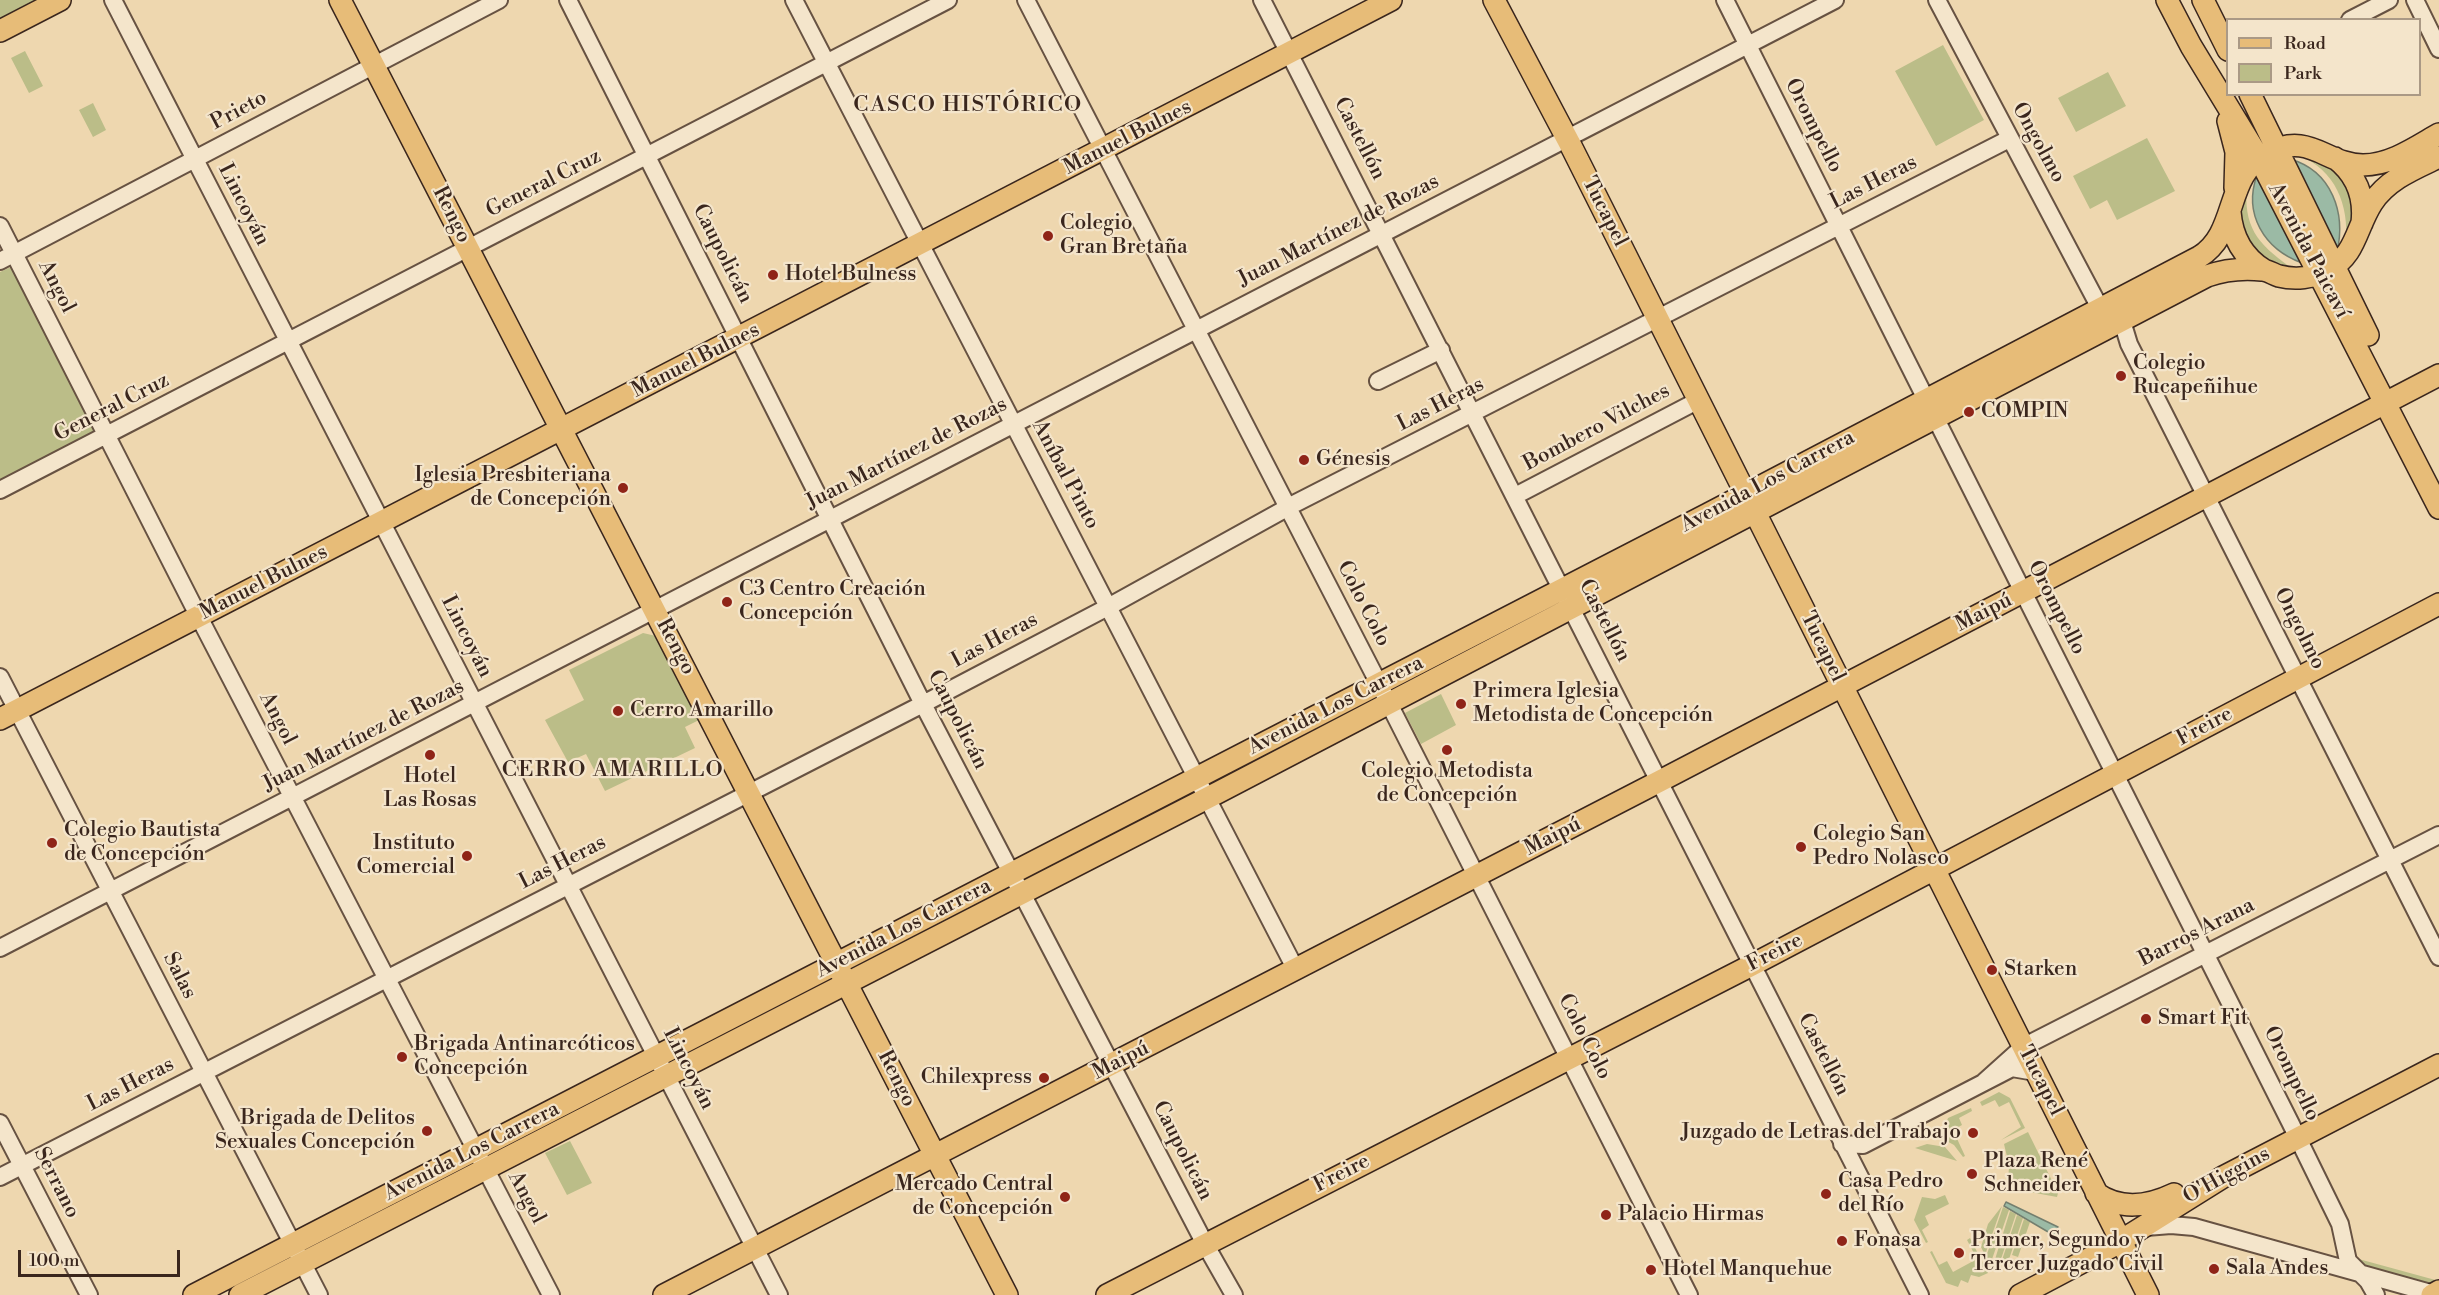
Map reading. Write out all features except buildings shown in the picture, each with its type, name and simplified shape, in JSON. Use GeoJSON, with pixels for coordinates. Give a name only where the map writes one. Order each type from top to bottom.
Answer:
{"type":"FeatureCollection","features":[{"type":"Feature","properties":{"kind":"main road"},"geometry":{"type":"LineString","coordinates":[[0,31],[60,0]]}},
{"type":"Feature","properties":{"kind":"main road","name":"Rengo"},"geometry":{"type":"LineString","coordinates":[[340,0],[750,792],[1007,1295]]}},
{"type":"Feature","properties":{"kind":"main road","name":"Manuel Bulnes"},"geometry":{"type":"LineString","coordinates":[[9,715],[740,339],[1391,0]]}},
{"type":"Feature","properties":{"kind":"main road","name":"Tucapel"},"geometry":{"type":"LineString","coordinates":[[1494,0],[1567,138],[2148,1295]]}},
{"type":"Feature","properties":{"kind":"main road","name":"Avenida Paicaví"},"geometry":{"type":"LineString","coordinates":[[2167,0],[2212,82],[2267,154],[2392,400],[2439,508]]}},
{"type":"Feature","properties":{"kind":"main road"},"geometry":{"type":"LineString","coordinates":[[2203,0],[2226,46]]}},
{"type":"Feature","properties":{"kind":"main road"},"geometry":{"type":"LineString","coordinates":[[2212,82],[2234,141],[2232,228],[2247,256],[2264,270]]}},
{"type":"Feature","properties":{"kind":"main road","name":"Avenida Paicaví"},"geometry":{"type":"LineString","coordinates":[[2251,96],[2267,154]]}},
{"type":"Feature","properties":{"kind":"main road"},"geometry":{"type":"LineString","coordinates":[[2267,154],[2302,146],[2356,165],[2380,163],[2439,134]]}},
{"type":"Feature","properties":{"kind":"main road","name":"Avenida Los Carrera"},"geometry":{"type":"LineString","coordinates":[[1750,503],[1925,400],[2206,252],[2220,236],[2243,174],[2267,154]]}},
{"type":"Feature","properties":{"kind":"main road"},"geometry":{"type":"LineString","coordinates":[[2332,156],[2347,169],[2357,186],[2362,204],[2362,224]]}},
{"type":"Feature","properties":{"kind":"main road"},"geometry":{"type":"LineString","coordinates":[[2326,271],[2350,251],[2373,202],[2386,187],[2400,176],[2439,157]]}},
{"type":"Feature","properties":{"kind":"main road","name":"Avenida Los Carrera"},"geometry":{"type":"LineString","coordinates":[[194,1295],[298,1253],[480,1160],[666,1076],[847,982],[1197,778],[1379,684],[1567,598],[1750,503],[1935,419],[2207,276],[2232,270],[2264,270],[2287,277],[2326,271]]}},
{"type":"Feature","properties":{"kind":"main road","name":"Maipú"},"geometry":{"type":"LineString","coordinates":[[664,1295],[1660,782],[2439,375]]}},
{"type":"Feature","properties":{"kind":"main road","name":"Avenida Paicaví"},"geometry":{"type":"LineString","coordinates":[[2392,400],[2439,478]]}},
{"type":"Feature","properties":{"kind":"main road","name":"Avenida Los Carrera"},"geometry":{"type":"LineString","coordinates":[[480,1160],[656,1057],[837,964],[1208,798],[1389,703],[1567,598]]}},
{"type":"Feature","properties":{"kind":"main road","name":"Freire"},"geometry":{"type":"LineString","coordinates":[[1107,1295],[1752,965],[2439,604]]}},
{"type":"Feature","properties":{"kind":"main road","name":"O'Higgins"},"geometry":{"type":"LineString","coordinates":[[2020,1295],[2120,1241],[2223,1177],[2439,1065]]}},
{"type":"Feature","properties":{"kind":"main road"},"geometry":{"type":"LineString","coordinates":[[2096,1193],[2106,1200],[2122,1204],[2156,1204],[2189,1187],[2223,1177]]}},
{"type":"Feature","properties":{"kind":"main road","name":"Avenida Los Carrera"},"geometry":{"type":"LineString","coordinates":[[240,1295],[298,1253]]}},
{"type":"Feature","properties":{"kind":"street","name":"Lincoyán"},"geometry":{"type":"LineString","coordinates":[[113,0],[779,1295]]}},
{"type":"Feature","properties":{"kind":"street","name":"Prieto"},"geometry":{"type":"LineString","coordinates":[[7,257],[499,0]]}},
{"type":"Feature","properties":{"kind":"street","name":"Caupolicán"},"geometry":{"type":"LineString","coordinates":[[568,0],[922,704],[1205,1244],[1234,1295]]}},
{"type":"Feature","properties":{"kind":"street","name":"Aníbal Pinto"},"geometry":{"type":"LineString","coordinates":[[794,0],[1296,970]]}},
{"type":"Feature","properties":{"kind":"street","name":"General Cruz"},"geometry":{"type":"LineString","coordinates":[[0,490],[948,0]]}},
{"type":"Feature","properties":{"kind":"street","name":"Colo Colo"},"geometry":{"type":"LineString","coordinates":[[1026,0],[1389,703],[1689,1295]]}},
{"type":"Feature","properties":{"kind":"street","name":"Castellón"},"geometry":{"type":"LineString","coordinates":[[1262,0],[1920,1295]]}},
{"type":"Feature","properties":{"kind":"street","name":"Orompello"},"geometry":{"type":"LineString","coordinates":[[1725,0],[2298,1138],[2338,1220],[2348,1260],[2368,1281],[2376,1295]]}},
{"type":"Feature","properties":{"kind":"street","name":"Juan Martínez de Rozas"},"geometry":{"type":"LineString","coordinates":[[0,948],[1835,0]]}},
{"type":"Feature","properties":{"kind":"street","name":"Ongolmo"},"geometry":{"type":"LineString","coordinates":[[1937,0],[2100,308]]}},
{"type":"Feature","properties":{"kind":"street"},"geometry":{"type":"LineString","coordinates":[[2354,18],[2389,0]]}},
{"type":"Feature","properties":{"kind":"street"},"geometry":{"type":"LineString","coordinates":[[2415,0],[2439,49]]}},
{"type":"Feature","properties":{"kind":"street","name":"Las Heras"},"geometry":{"type":"LineString","coordinates":[[0,1177],[922,704],[1108,607],[1288,508],[2009,139]]}},
{"type":"Feature","properties":{"kind":"street","name":"Angol"},"geometry":{"type":"LineString","coordinates":[[0,226],[7,257],[107,436],[292,798],[551,1295]]}},
{"type":"Feature","properties":{"kind":"street","name":"Ongolmo"},"geometry":{"type":"LineString","coordinates":[[2122,321],[2129,344],[2439,957]]}},
{"type":"Feature","properties":{"kind":"street"},"geometry":{"type":"LineString","coordinates":[[1378,381],[1441,350]]}},
{"type":"Feature","properties":{"kind":"street","name":"Bombero Vilches"},"geometry":{"type":"LineString","coordinates":[[1515,496],[1699,400]]}},
{"type":"Feature","properties":{"kind":"street","name":"Salas"},"geometry":{"type":"LineString","coordinates":[[0,676],[9,715],[111,892],[319,1295]]}},
{"type":"Feature","properties":{"kind":"street","name":"Barros Arana"},"geometry":{"type":"LineString","coordinates":[[1984,1082],[2023,1047],[2439,835]]}},
{"type":"Feature","properties":{"kind":"street","name":"Barros Arana"},"geometry":{"type":"LineString","coordinates":[[1863,1145],[2012,1068],[2036,1072]]}},
{"type":"Feature","properties":{"kind":"street","name":"Serrano"},"geometry":{"type":"LineString","coordinates":[[0,1123],[89,1295]]}},
{"type":"Feature","properties":{"kind":"street"},"geometry":{"type":"LineString","coordinates":[[1842,1144],[1863,1145],[1855,1158],[1855,1168]]}},
{"type":"Feature","properties":{"kind":"street"},"geometry":{"type":"LineString","coordinates":[[2139,1228],[2187,1226],[2436,1294]]}},
{"type":"Feature","properties":{"kind":"street"},"geometry":{"type":"LineString","coordinates":[[2319,1261],[2333,1255],[2343,1238]]}},
{"type":"Feature","properties":{"kind":"green space"},"geometry":{"type":"Polygon","coordinates":[[[0,0],[43,0],[0,22],[0,0]]]}},
{"type":"Feature","properties":{"kind":"green space"},"geometry":{"type":"Polygon","coordinates":[[[1943,45],[1984,120],[1936,146],[1895,71],[1943,45]]]}},
{"type":"Feature","properties":{"kind":"green space"},"geometry":{"type":"Polygon","coordinates":[[[25,51],[43,86],[29,93],[11,58],[25,51]]]}},
{"type":"Feature","properties":{"kind":"green space"},"geometry":{"type":"Polygon","coordinates":[[[2108,72],[2126,106],[2076,132],[2058,98],[2108,72]]]}},
{"type":"Feature","properties":{"kind":"green space"},"geometry":{"type":"Polygon","coordinates":[[[93,103],[106,130],[93,137],[79,110],[93,103]]]}},
{"type":"Feature","properties":{"kind":"green space"},"geometry":{"type":"Polygon","coordinates":[[[2147,138],[2175,191],[2117,220],[2107,200],[2090,209],[2073,176],[2147,138]]]}},
{"type":"Feature","properties":{"kind":"green space"},"geometry":{"type":"Polygon","coordinates":[[[2298,155],[2324,159],[2347,182],[2355,216],[2346,243],[2342,202],[2331,179],[2311,162],[2298,155]]]}},
{"type":"Feature","properties":{"kind":"green space"},"geometry":{"type":"Polygon","coordinates":[[[2247,184],[2247,212],[2255,233],[2269,250],[2290,267],[2263,256],[2249,244],[2244,236],[2239,212],[2247,184]]]}},
{"type":"Feature","properties":{"kind":"green space"},"geometry":{"type":"Polygon","coordinates":[[[11,267],[96,430],[0,480],[0,272],[11,267]]]}},
{"type":"Feature","properties":{"kind":"green space"},"geometry":{"type":"Polygon","coordinates":[[[643,633],[656,636],[699,720],[685,727],[695,748],[605,791],[586,754],[568,762],[545,720],[584,700],[569,670],[643,633]]]}},
{"type":"Feature","properties":{"kind":"green space"},"geometry":{"type":"Polygon","coordinates":[[[1441,694],[1456,725],[1421,744],[1405,713],[1441,694]]]}},
{"type":"Feature","properties":{"kind":"green space"},"geometry":{"type":"Polygon","coordinates":[[[1181,796],[1185,799],[1028,878],[1028,876],[1181,796]]]}},
{"type":"Feature","properties":{"kind":"green space"},"geometry":{"type":"Polygon","coordinates":[[[1999,1092],[2010,1098],[2025,1128],[2001,1140],[2021,1127],[2009,1102],[1999,1107],[1995,1100],[1982,1106],[1980,1102],[1999,1092]]]}},
{"type":"Feature","properties":{"kind":"green space"},"geometry":{"type":"Polygon","coordinates":[[[1971,1108],[1972,1111],[1959,1118],[1962,1125],[1953,1130],[1965,1156],[1963,1157],[1954,1145],[1941,1138],[1948,1118],[1971,1108]]]}},
{"type":"Feature","properties":{"kind":"green space"},"geometry":{"type":"Polygon","coordinates":[[[2028,1132],[2058,1193],[2057,1197],[2008,1188],[2009,1165],[2004,1144],[2028,1132]]]}},
{"type":"Feature","properties":{"kind":"green space"},"geometry":{"type":"Polygon","coordinates":[[[570,1141],[592,1183],[567,1195],[545,1153],[570,1141]]]}},
{"type":"Feature","properties":{"kind":"green space"},"geometry":{"type":"Polygon","coordinates":[[[1927,1144],[1945,1147],[1957,1161],[1915,1148],[1927,1144]]]}},
{"type":"Feature","properties":{"kind":"green space"},"geometry":{"type":"Polygon","coordinates":[[[1945,1195],[1949,1204],[1925,1216],[1929,1225],[1922,1230],[1928,1242],[1926,1243],[1914,1220],[1922,1197],[1935,1199],[1945,1195]]]}},
{"type":"Feature","properties":{"kind":"green space"},"geometry":{"type":"Polygon","coordinates":[[[2002,1206],[1985,1255],[1981,1247],[1988,1224],[2002,1206]]]}},
{"type":"Feature","properties":{"kind":"green space"},"geometry":{"type":"Polygon","coordinates":[[[2003,1207],[2009,1210],[1990,1265],[1986,1257],[2003,1207]]]}},
{"type":"Feature","properties":{"kind":"green space"},"geometry":{"type":"Polygon","coordinates":[[[2010,1211],[2016,1214],[1999,1265],[1992,1269],[2010,1211]]]}},
{"type":"Feature","properties":{"kind":"green space"},"geometry":{"type":"Polygon","coordinates":[[[2017,1215],[2023,1218],[2008,1262],[2002,1260],[2017,1215]]]}},
{"type":"Feature","properties":{"kind":"green space"},"geometry":{"type":"Polygon","coordinates":[[[2024,1219],[2030,1222],[2018,1257],[2012,1255],[2024,1219]]]}},
{"type":"Feature","properties":{"kind":"green space"},"geometry":{"type":"Polygon","coordinates":[[[1970,1238],[1988,1273],[1979,1277],[1971,1275],[1968,1283],[1961,1280],[1958,1287],[1946,1283],[1930,1252],[1932,1251],[1939,1265],[1947,1261],[1953,1272],[1977,1259],[1967,1240],[1970,1238]]]}},
{"type":"Feature","properties":{"kind":"green space"},"geometry":{"type":"Polygon","coordinates":[[[2355,1258],[2439,1281],[2433,1286],[2374,1268],[2370,1271],[2355,1258]]]}},
{"type":"Feature","properties":{"kind":"shaded area"},"geometry":{"type":"Polygon","coordinates":[[[2290,159],[2316,173],[2333,195],[2339,223],[2337,252],[2290,159]]]}},
{"type":"Feature","properties":{"kind":"shaded area"},"geometry":{"type":"Polygon","coordinates":[[[2257,175],[2302,263],[2277,249],[2260,228],[2253,203],[2253,189],[2257,175]]]}},
{"type":"Feature","properties":{"kind":"shaded area"},"geometry":{"type":"Polygon","coordinates":[[[2006,1202],[2058,1227],[2055,1236],[2004,1206],[2006,1202]]]}},
{"type":"Feature","properties":{"kind":"place","name":"Colegio Gran Bretaña"},"geometry":{"type":"Point","coordinates":[1048,236]}},
{"type":"Feature","properties":{"kind":"place","name":"Hotel Bulness"},"geometry":{"type":"Point","coordinates":[773,275]}},
{"type":"Feature","properties":{"kind":"place","name":"Colegio Rucapeñihue"},"geometry":{"type":"Point","coordinates":[2121,376]}},
{"type":"Feature","properties":{"kind":"place","name":"COMPIN"},"geometry":{"type":"Point","coordinates":[1969,412]}},
{"type":"Feature","properties":{"kind":"place","name":"Génesis"},"geometry":{"type":"Point","coordinates":[1304,460]}},
{"type":"Feature","properties":{"kind":"place","name":"Iglesia Presbiteriana de Concepción"},"geometry":{"type":"Point","coordinates":[623,488]}},
{"type":"Feature","properties":{"kind":"place","name":"C3 Centro Creación Concepción"},"geometry":{"type":"Point","coordinates":[727,602]}},
{"type":"Feature","properties":{"kind":"place","name":"Primera Iglesia Metodista de Concepción"},"geometry":{"type":"Point","coordinates":[1461,704]}},
{"type":"Feature","properties":{"kind":"place","name":"Cerro Amarillo"},"geometry":{"type":"Point","coordinates":[618,711]}},
{"type":"Feature","properties":{"kind":"place","name":"Colegio Metodista de Concepción"},"geometry":{"type":"Point","coordinates":[1447,750]}},
{"type":"Feature","properties":{"kind":"place","name":"Hotel Las Rosas"},"geometry":{"type":"Point","coordinates":[430,755]}},
{"type":"Feature","properties":{"kind":"place","name":"Colegio Bautista de Concepción"},"geometry":{"type":"Point","coordinates":[52,843]}},
{"type":"Feature","properties":{"kind":"place","name":"Colegio San Pedro Nolasco"},"geometry":{"type":"Point","coordinates":[1801,847]}},
{"type":"Feature","properties":{"kind":"place","name":"Instituto Comercial"},"geometry":{"type":"Point","coordinates":[467,856]}},
{"type":"Feature","properties":{"kind":"place","name":"Starken"},"geometry":{"type":"Point","coordinates":[1992,970]}},
{"type":"Feature","properties":{"kind":"place","name":"Smart Fit"},"geometry":{"type":"Point","coordinates":[2146,1019]}},
{"type":"Feature","properties":{"kind":"place","name":"Brigada Antinarcóticos Concepción"},"geometry":{"type":"Point","coordinates":[402,1057]}},
{"type":"Feature","properties":{"kind":"place","name":"Chilexpress"},"geometry":{"type":"Point","coordinates":[1044,1078]}},
{"type":"Feature","properties":{"kind":"place","name":"Brigada de Delitos Sexuales Concepción"},"geometry":{"type":"Point","coordinates":[427,1131]}},
{"type":"Feature","properties":{"kind":"place","name":"Juzgado de Letras del Trabajo"},"geometry":{"type":"Point","coordinates":[1973,1133]}},
{"type":"Feature","properties":{"kind":"place","name":"Plaza René Schneider"},"geometry":{"type":"Point","coordinates":[1972,1174]}},
{"type":"Feature","properties":{"kind":"place","name":"Casa Pedro del Río"},"geometry":{"type":"Point","coordinates":[1826,1194]}},
{"type":"Feature","properties":{"kind":"place","name":"Mercado Central de Concepción"},"geometry":{"type":"Point","coordinates":[1065,1197]}},
{"type":"Feature","properties":{"kind":"place","name":"Palacio Hirmas"},"geometry":{"type":"Point","coordinates":[1606,1215]}},
{"type":"Feature","properties":{"kind":"place","name":"Fonasa"},"geometry":{"type":"Point","coordinates":[1842,1241]}},
{"type":"Feature","properties":{"kind":"place","name":"Primer, Segundo y Tercer Juzgado Civil"},"geometry":{"type":"Point","coordinates":[1959,1253]}},
{"type":"Feature","properties":{"kind":"place","name":"Sala Andes"},"geometry":{"type":"Point","coordinates":[2214,1269]}},
{"type":"Feature","properties":{"kind":"place","name":"Hotel Manquehue"},"geometry":{"type":"Point","coordinates":[1651,1270]}},
{"type":"Feature","properties":{"kind":"district","name":"CASCO HISTÓRICO"},"geometry":{"type":"Point","coordinates":[968,106]}},
{"type":"Feature","properties":{"kind":"district","name":"CERRO AMARILLO"},"geometry":{"type":"Point","coordinates":[613,771]}}]}
